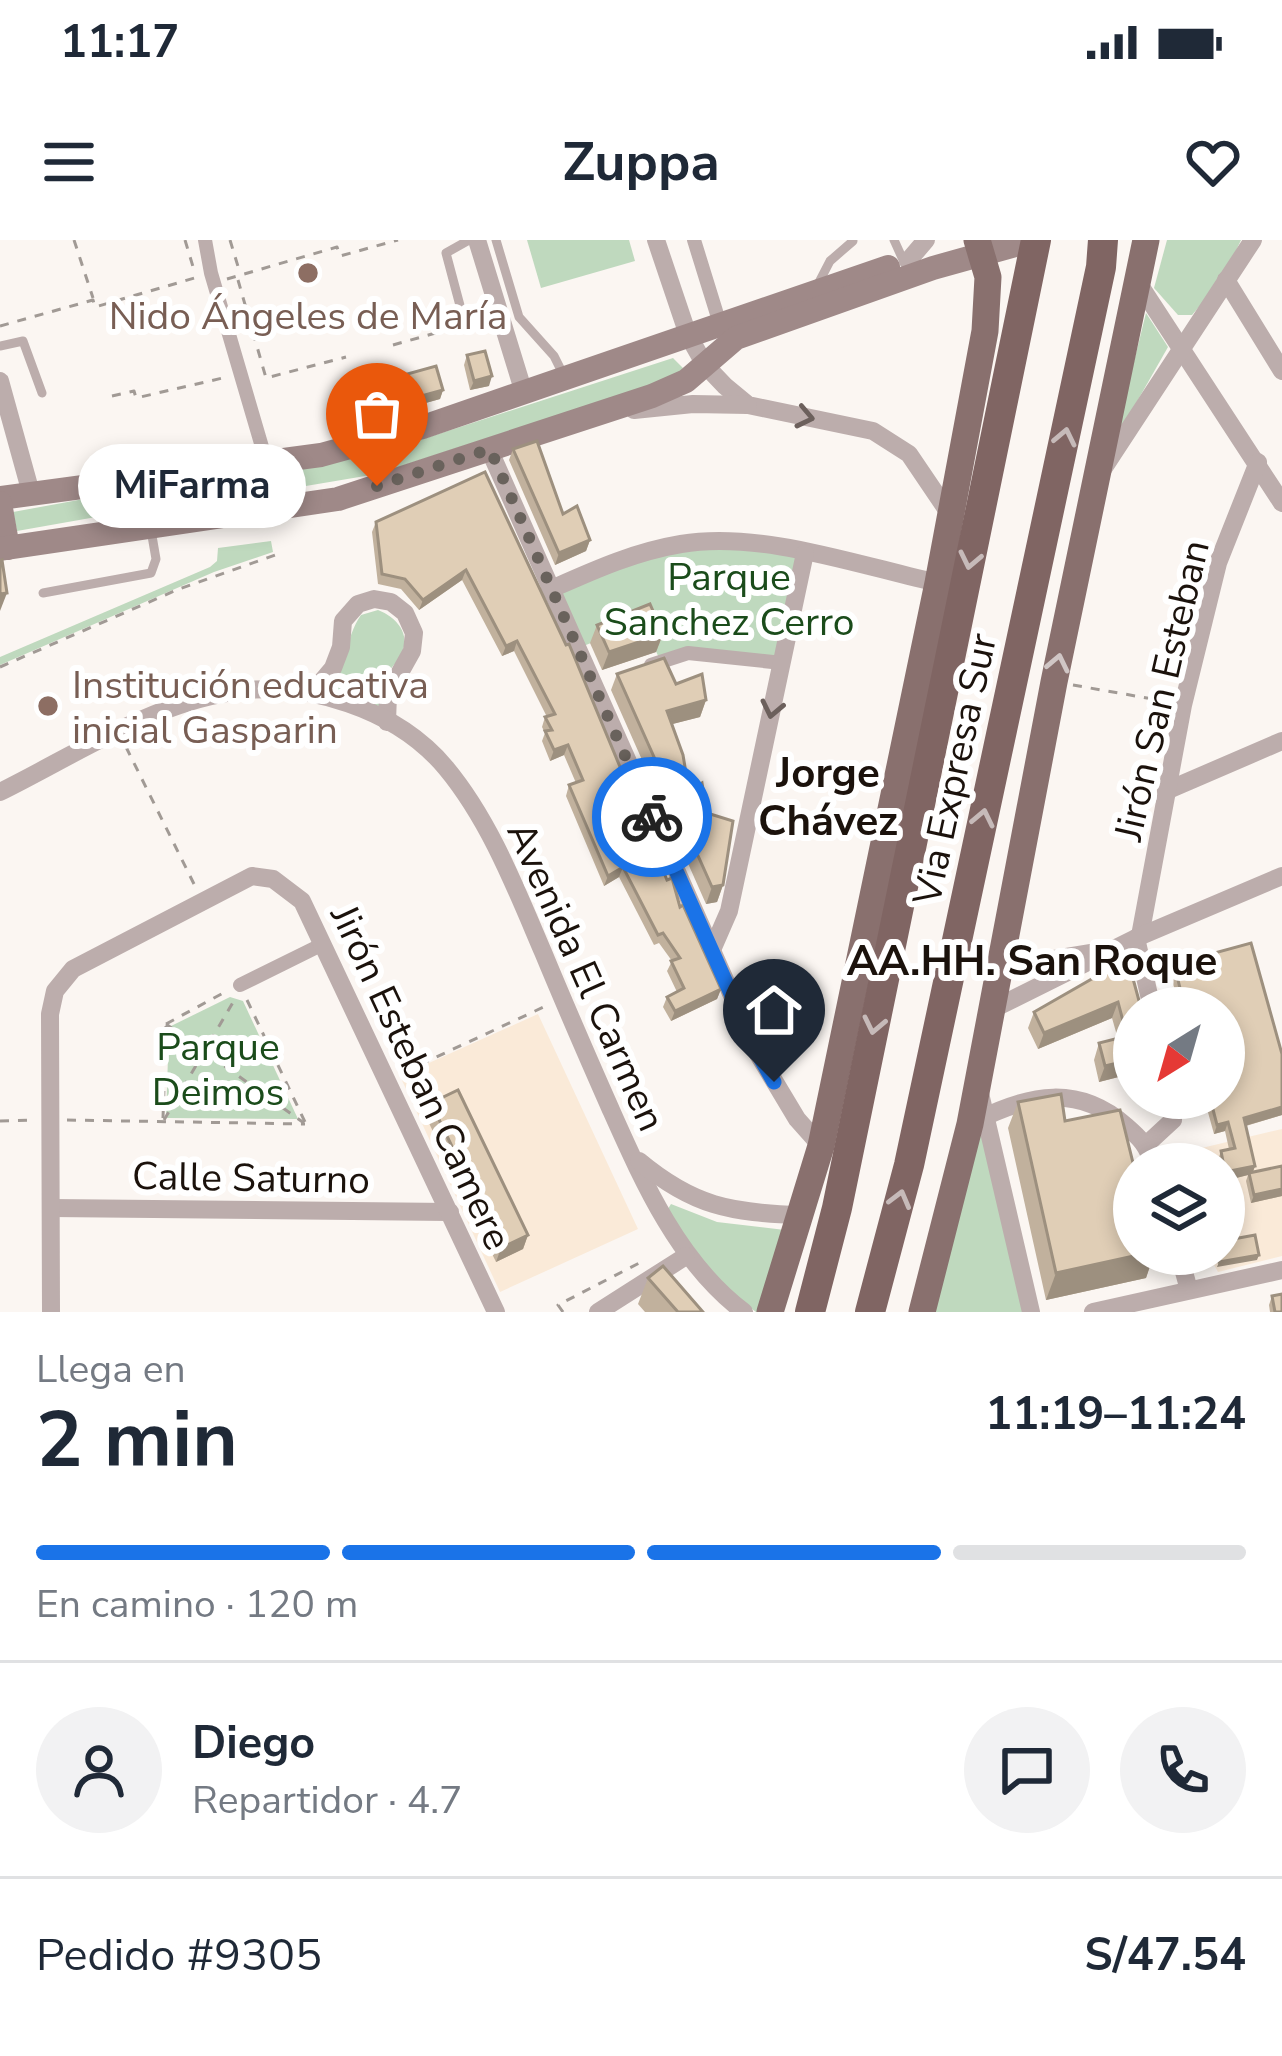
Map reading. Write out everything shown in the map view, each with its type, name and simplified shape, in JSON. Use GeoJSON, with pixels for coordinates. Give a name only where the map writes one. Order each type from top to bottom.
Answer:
{"type":"FeatureCollection","features":[{"type":"Feature","properties":{"kind":"highway","name":"Via Expresa Sur"},"geometry":{"type":"LineString","coordinates":[[810,1312],[837,1208],[1034,240]]}},
{"type":"Feature","properties":{"kind":"highway","name":"Via Expresa Sur"},"geometry":{"type":"LineString","coordinates":[[870,1312],[914,1142],[1103,240]]}},
{"type":"Feature","properties":{"kind":"main road"},"geometry":{"type":"LineString","coordinates":[[976,245],[736,338],[672,388],[338,499],[4,548],[0,500],[346,450],[720,324],[902,254],[976,245],[1034,240]]}},
{"type":"Feature","properties":{"kind":"main road"},"geometry":{"type":"LineString","coordinates":[[922,1312],[978,1120],[978,1082],[1054,682],[1146,240]]}},
{"type":"Feature","properties":{"kind":"main road"},"geometry":{"type":"LineString","coordinates":[[770,1312],[821,1146],[951,516],[985,331],[988,277],[976,245]]}},
{"type":"Feature","properties":{"kind":"main road"},"geometry":{"type":"LineString","coordinates":[[146,476],[152,524]]}},
{"type":"Feature","properties":{"kind":"street"},"geometry":{"type":"LineString","coordinates":[[205,240],[207,278],[267,464]]}},
{"type":"Feature","properties":{"kind":"street"},"geometry":{"type":"LineString","coordinates":[[473,240],[524,393]]}},
{"type":"Feature","properties":{"kind":"street"},"geometry":{"type":"LineString","coordinates":[[656,240],[688,335],[705,365],[748,405]]}},
{"type":"Feature","properties":{"kind":"street"},"geometry":{"type":"LineString","coordinates":[[694,240],[720,324]]}},
{"type":"Feature","properties":{"kind":"street"},"geometry":{"type":"LineString","coordinates":[[902,254],[926,240]]}},
{"type":"Feature","properties":{"kind":"street"},"geometry":{"type":"LineString","coordinates":[[1098,476],[1253,240]]}},
{"type":"Feature","properties":{"kind":"street"},"geometry":{"type":"LineString","coordinates":[[1226,280],[1282,371]]}},
{"type":"Feature","properties":{"kind":"street"},"geometry":{"type":"LineString","coordinates":[[1137,281],[1282,502]]}},
{"type":"Feature","properties":{"kind":"street"},"geometry":{"type":"LineString","coordinates":[[0,381],[31,493]]}},
{"type":"Feature","properties":{"kind":"street"},"geometry":{"type":"LineString","coordinates":[[599,414],[693,404],[748,405],[873,431],[909,454],[951,516]]}},
{"type":"Feature","properties":{"kind":"street"},"geometry":{"type":"LineString","coordinates":[[490,449],[758,1054],[797,1119],[821,1146]]}},
{"type":"Feature","properties":{"kind":"street","name":"Jirón San Esteban"},"geometry":{"type":"LineString","coordinates":[[1146,987],[1134,940],[1151,892],[1166,790],[1219,563],[1258,462]]}},
{"type":"Feature","properties":{"kind":"street"},"geometry":{"type":"LineString","coordinates":[[549,590],[629,555],[686,543],[739,542],[938,583]]}},
{"type":"Feature","properties":{"kind":"street"},"geometry":{"type":"LineString","coordinates":[[712,950],[729,911],[805,553]]}},
{"type":"Feature","properties":{"kind":"street"},"geometry":{"type":"LineString","coordinates":[[312,693],[333,668],[343,621],[358,604],[374,599],[391,602],[405,614],[414,633],[412,651],[388,694],[387,722]]}},
{"type":"Feature","properties":{"kind":"street"},"geometry":{"type":"LineString","coordinates":[[637,670],[688,653],[782,663]]}},
{"type":"Feature","properties":{"kind":"street"},"geometry":{"type":"LineString","coordinates":[[592,685],[615,678]]}},
{"type":"Feature","properties":{"kind":"street","name":"Avenida El Carmen"},"geometry":{"type":"LineString","coordinates":[[0,792],[119,732],[193,701],[232,692],[273,688],[312,693],[351,704],[417,741],[446,767],[512,878],[631,1154],[683,1249],[717,1292],[744,1312]]}},
{"type":"Feature","properties":{"kind":"street"},"geometry":{"type":"LineString","coordinates":[[1166,790],[1282,741]]}},
{"type":"Feature","properties":{"kind":"street","name":"Jirón Esteban Camere"},"geometry":{"type":"LineString","coordinates":[[51,1312],[50,1014],[62,978],[252,876],[273,879],[302,902],[496,1312]]}},
{"type":"Feature","properties":{"kind":"street"},"geometry":{"type":"LineString","coordinates":[[992,1010],[1134,940],[1282,876]]}},
{"type":"Feature","properties":{"kind":"street"},"geometry":{"type":"LineString","coordinates":[[1001,961],[1067,959],[1134,940]]}},
{"type":"Feature","properties":{"kind":"street"},"geometry":{"type":"LineString","coordinates":[[240,985],[321,945]]}},
{"type":"Feature","properties":{"kind":"street"},"geometry":{"type":"LineString","coordinates":[[1031,1312],[978,1120],[1034,1098],[1076,1097],[1099,1106],[1138,1143]]}},
{"type":"Feature","properties":{"kind":"street"},"geometry":{"type":"LineString","coordinates":[[631,1154],[692,1198],[736,1213],[800,1215]]}},
{"type":"Feature","properties":{"kind":"street","name":"Calle Saturno"},"geometry":{"type":"LineString","coordinates":[[51,1208],[450,1212]]}},
{"type":"Feature","properties":{"kind":"street"},"geometry":{"type":"LineString","coordinates":[[598,1312],[683,1249]]}},
{"type":"Feature","properties":{"kind":"street"},"geometry":{"type":"LineString","coordinates":[[1093,1312],[1282,1270]]}},
{"type":"Feature","properties":{"kind":"street"},"geometry":{"type":"LineString","coordinates":[[1185,1275],[1189,1290]]}},
{"type":"Feature","properties":{"kind":"lane"},"geometry":{"type":"LineString","coordinates":[[462,313],[446,253],[473,240]]}},
{"type":"Feature","properties":{"kind":"lane"},"geometry":{"type":"LineString","coordinates":[[496,240],[519,316],[554,356],[565,378]]}},
{"type":"Feature","properties":{"kind":"lane"},"geometry":{"type":"LineString","coordinates":[[814,290],[830,261],[853,242]]}},
{"type":"Feature","properties":{"kind":"lane"},"geometry":{"type":"LineString","coordinates":[[0,346],[23,341],[42,393]]}},
{"type":"Feature","properties":{"kind":"lane"},"geometry":{"type":"LineString","coordinates":[[43,593],[151,573],[156,560],[152,524]]}},
{"type":"Feature","properties":{"kind":"path"},"geometry":{"type":"LineString","coordinates":[[74,240],[95,307],[207,278],[238,275],[336,243],[340,256],[398,240]]}},
{"type":"Feature","properties":{"kind":"path"},"geometry":{"type":"LineString","coordinates":[[185,240],[207,278]]}},
{"type":"Feature","properties":{"kind":"path"},"geometry":{"type":"LineString","coordinates":[[230,240],[266,378],[346,357]]}},
{"type":"Feature","properties":{"kind":"path"},"geometry":{"type":"LineString","coordinates":[[0,326],[93,300]]}},
{"type":"Feature","properties":{"kind":"path"},"geometry":{"type":"LineString","coordinates":[[393,345],[457,327]]}},
{"type":"Feature","properties":{"kind":"path"},"geometry":{"type":"LineString","coordinates":[[112,397],[134,391],[136,398],[240,374]]}},
{"type":"Feature","properties":{"kind":"path"},"geometry":{"type":"LineString","coordinates":[[0,667],[179,589],[278,554]]}},
{"type":"Feature","properties":{"kind":"path"},"geometry":{"type":"LineString","coordinates":[[1054,682],[1184,705]]}},
{"type":"Feature","properties":{"kind":"path"},"geometry":{"type":"LineString","coordinates":[[119,732],[202,902]]}},
{"type":"Feature","properties":{"kind":"path"},"geometry":{"type":"LineString","coordinates":[[166,1024],[240,985]]}},
{"type":"Feature","properties":{"kind":"path"},"geometry":{"type":"LineString","coordinates":[[163,1121],[241,988],[305,1124]]}},
{"type":"Feature","properties":{"kind":"path"},"geometry":{"type":"LineString","coordinates":[[386,1080],[562,999]]}},
{"type":"Feature","properties":{"kind":"path"},"geometry":{"type":"LineString","coordinates":[[163,1121],[166,1024]]}},
{"type":"Feature","properties":{"kind":"path"},"geometry":{"type":"LineString","coordinates":[[166,1024],[305,1124]]}},
{"type":"Feature","properties":{"kind":"path"},"geometry":{"type":"LineString","coordinates":[[0,1121],[305,1124]]}},
{"type":"Feature","properties":{"kind":"path"},"geometry":{"type":"LineString","coordinates":[[562,1312],[558,1305],[683,1249]]}},
{"type":"Feature","properties":{"kind":"shaded area"},"geometry":{"type":"Polygon","coordinates":[[[538,1014],[638,1229],[500,1292],[400,1076],[538,1014]]]}},
{"type":"Feature","properties":{"kind":"shaded area"},"geometry":{"type":"Polygon","coordinates":[[[1282,1129],[1282,1256],[1245,1265],[1245,1143],[1223,1143],[1282,1129]]]}},
{"type":"Feature","properties":{"kind":"green space"},"geometry":{"type":"Polygon","coordinates":[[[527,240],[629,240],[635,261],[541,288],[527,240]]]}},
{"type":"Feature","properties":{"kind":"green space"},"geometry":{"type":"Polygon","coordinates":[[[1167,240],[1241,240],[1222,280],[1192,315],[1178,315],[1154,288],[1167,240]]]}},
{"type":"Feature","properties":{"kind":"green space"},"geometry":{"type":"Polygon","coordinates":[[[1146,313],[1168,347],[1114,442],[1146,313]]]}},
{"type":"Feature","properties":{"kind":"green space"},"geometry":{"type":"Polygon","coordinates":[[[673,358],[683,368],[676,377],[377,474],[176,508],[167,503],[162,491],[383,452],[673,358]]]}},
{"type":"Feature","properties":{"kind":"green space"},"geometry":{"type":"Polygon","coordinates":[[[111,494],[131,499],[130,511],[17,531],[13,512],[111,494]]]}},
{"type":"Feature","properties":{"kind":"green space"},"geometry":{"type":"Polygon","coordinates":[[[271,541],[273,552],[214,572],[0,665],[0,657],[210,567],[217,561],[218,548],[271,541]]]}},
{"type":"Feature","properties":{"kind":"green space","name":"Parque Sanchez Cerro"},"geometry":{"type":"Polygon","coordinates":[[[686,543],[805,553],[782,663],[659,658],[643,622],[576,649],[549,590],[686,543]]]}},
{"type":"Feature","properties":{"kind":"green space"},"geometry":{"type":"Polygon","coordinates":[[[378,610],[396,622],[405,640],[384,682],[381,707],[331,690],[328,684],[361,615],[378,610]]]}},
{"type":"Feature","properties":{"kind":"green space","name":"Parque Deimos"},"geometry":{"type":"Polygon","coordinates":[[[230,997],[243,1001],[298,1119],[166,1118],[169,1027],[230,997]]]}},
{"type":"Feature","properties":{"kind":"green space"},"geometry":{"type":"Polygon","coordinates":[[[985,1126],[1026,1312],[927,1312],[973,1133],[985,1126]]]}},
{"type":"Feature","properties":{"kind":"green space"},"geometry":{"type":"Polygon","coordinates":[[[671,1204],[717,1222],[785,1230],[762,1312],[723,1287],[666,1212],[671,1204]]]}},
{"type":"Feature","properties":{"kind":"building"},"geometry":{"type":"Polygon","coordinates":[[[485,351],[492,376],[474,381],[467,355],[485,351]]]}},
{"type":"Feature","properties":{"kind":"building"},"geometry":{"type":"Polygon","coordinates":[[[436,366],[443,390],[407,400],[400,376],[436,366]]]}},
{"type":"Feature","properties":{"kind":"building"},"geometry":{"type":"Polygon","coordinates":[[[370,384],[377,407],[362,411],[355,388],[370,384]]]}},
{"type":"Feature","properties":{"kind":"building"},"geometry":{"type":"Polygon","coordinates":[[[537,441],[563,514],[577,506],[590,540],[559,553],[513,449],[537,441]]]}},
{"type":"Feature","properties":{"kind":"building"},"geometry":{"type":"Polygon","coordinates":[[[485,472],[569,644],[667,880],[672,878],[680,907],[683,905],[721,989],[675,1011],[667,997],[684,988],[671,961],[680,958],[663,933],[658,935],[623,867],[608,876],[569,785],[583,780],[568,745],[554,750],[545,731],[552,730],[545,717],[555,714],[517,641],[506,646],[466,570],[423,600],[405,579],[382,574],[376,522],[485,472]]]}},
{"type":"Feature","properties":{"kind":"building"},"geometry":{"type":"Polygon","coordinates":[[[0,561],[7,593],[0,594],[0,561]]]}},
{"type":"Feature","properties":{"kind":"building"},"geometry":{"type":"Polygon","coordinates":[[[650,604],[663,634],[609,652],[597,625],[650,604]]]}},
{"type":"Feature","properties":{"kind":"building"},"geometry":{"type":"Polygon","coordinates":[[[664,658],[676,684],[702,674],[706,700],[667,711],[683,755],[689,791],[702,783],[707,813],[733,821],[723,885],[712,887],[617,674],[664,658]]]}},
{"type":"Feature","properties":{"kind":"building"},"geometry":{"type":"Polygon","coordinates":[[[1251,943],[1282,1054],[1282,1107],[1245,1118],[1245,987],[1180,987],[1174,964],[1251,943]]]}},
{"type":"Feature","properties":{"kind":"building"},"geometry":{"type":"Polygon","coordinates":[[[1129,964],[1135,987],[1113,987],[1113,1004],[1044,1033],[1034,1012],[1111,968],[1129,964]]]}},
{"type":"Feature","properties":{"kind":"building"},"geometry":{"type":"Polygon","coordinates":[[[1113,1040],[1113,1064],[1105,1066],[1099,1043],[1113,1040]]]}},
{"type":"Feature","properties":{"kind":"building"},"geometry":{"type":"Polygon","coordinates":[[[458,1090],[528,1235],[501,1248],[431,1103],[458,1090]]]}},
{"type":"Feature","properties":{"kind":"building"},"geometry":{"type":"Polygon","coordinates":[[[1061,1094],[1065,1121],[1113,1111],[1113,1119],[1122,1119],[1128,1143],[1113,1143],[1113,1261],[1056,1273],[1018,1102],[1061,1094]]]}},
{"type":"Feature","properties":{"kind":"building"},"geometry":{"type":"Polygon","coordinates":[[[1215,1119],[1244,1119],[1255,1166],[1245,1168],[1245,1143],[1234,1143],[1228,1122],[1217,1125],[1215,1119]]]}},
{"type":"Feature","properties":{"kind":"building"},"geometry":{"type":"Polygon","coordinates":[[[1282,1166],[1282,1189],[1254,1195],[1249,1173],[1282,1166]]]}},
{"type":"Feature","properties":{"kind":"building"},"geometry":{"type":"Polygon","coordinates":[[[1255,1235],[1259,1255],[1245,1257],[1245,1237],[1255,1235]]]}},
{"type":"Feature","properties":{"kind":"building"},"geometry":{"type":"Polygon","coordinates":[[[663,1266],[703,1312],[678,1312],[648,1278],[663,1266]]]}},
{"type":"Feature","properties":{"kind":"building"},"geometry":{"type":"Polygon","coordinates":[[[1282,1294],[1282,1312],[1275,1312],[1272,1296],[1282,1294]]]}},
{"type":"Feature","properties":{"kind":"way so far"},"geometry":{"type":"LineString","coordinates":[[377,486],[490,449],[652,817]]}},
{"type":"Feature","properties":{"kind":"place","name":"Nido Ángeles de María"},"geometry":{"type":"Point","coordinates":[308,273]}},
{"type":"Feature","properties":{"kind":"place","name":"MiFarma"},"geometry":{"type":"Point","coordinates":[377,486]}},
{"type":"Feature","properties":{"kind":"place","name":"Institución educativa inicial Gasparin"},"geometry":{"type":"Point","coordinates":[48,706]}},
{"type":"Feature","properties":{"kind":"district","name":"Jorge Chávez"},"geometry":{"type":"Point","coordinates":[828,796]}},
{"type":"Feature","properties":{"kind":"district","name":"AA.HH. San Roque"},"geometry":{"type":"Point","coordinates":[1032,960]}},
{"type":"Feature","properties":{"kind":"route"},"geometry":{"type":"LineString","coordinates":[[652,817],[774,1082]]}}]}
